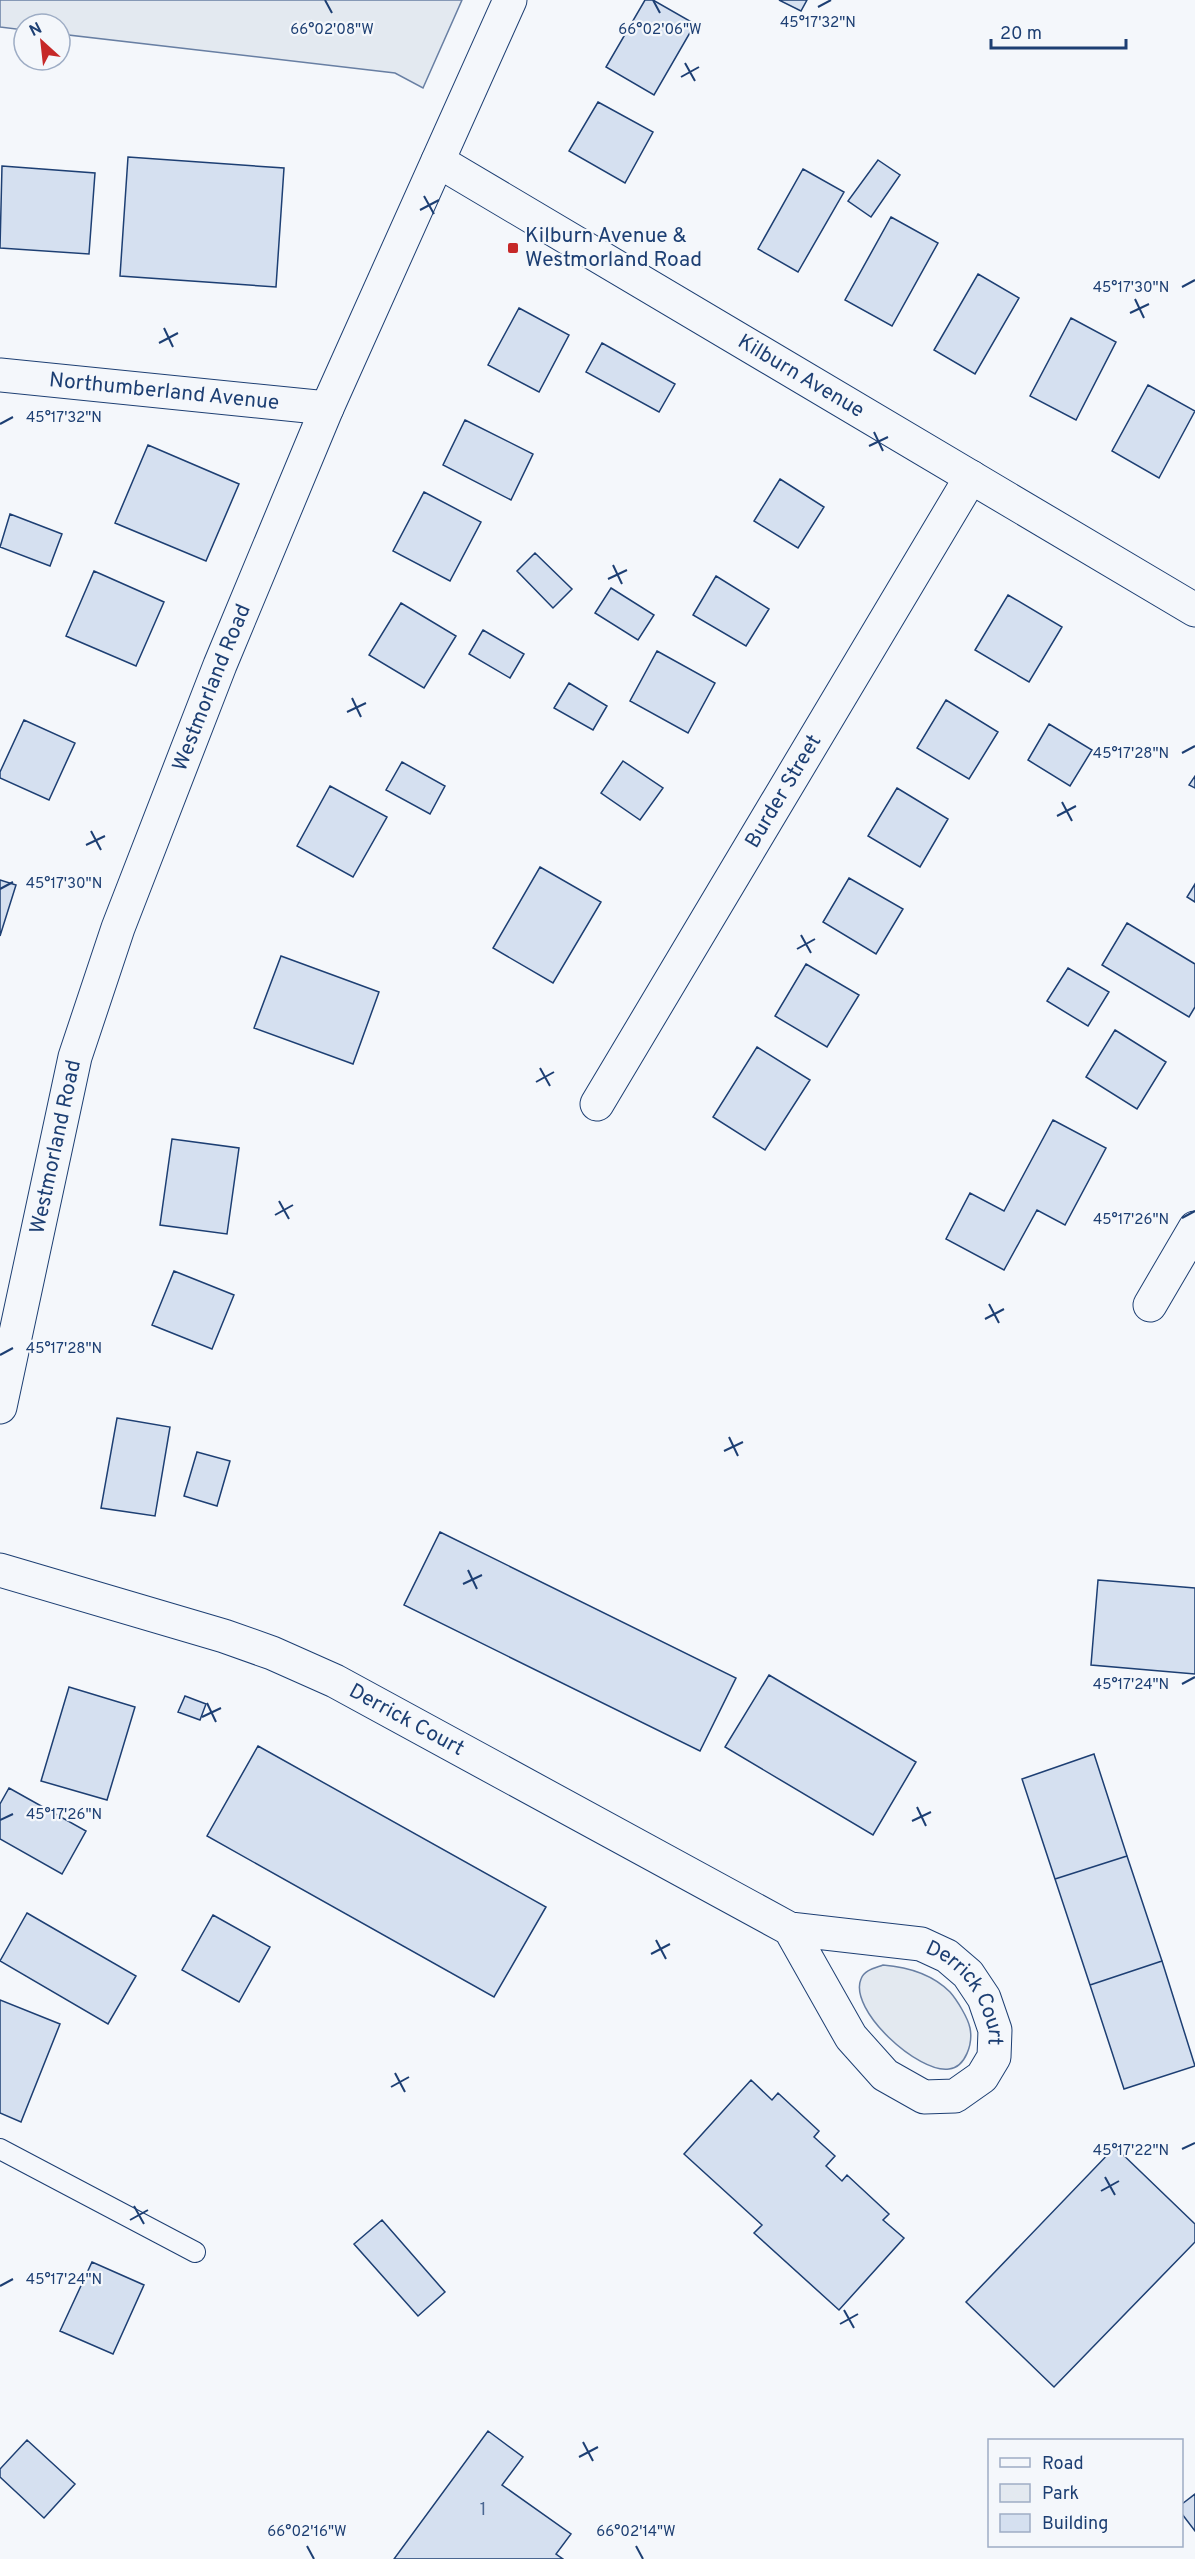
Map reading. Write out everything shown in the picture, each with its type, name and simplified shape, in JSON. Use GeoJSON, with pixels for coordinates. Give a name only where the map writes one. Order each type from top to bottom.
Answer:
{"type":"FeatureCollection","features":[{"type":"Feature","properties":{"kind":"street","name":"Westmorland Road"},"geometry":{"type":"LineString","coordinates":[[0,1407],[75,1057],[118,928],[176,776],[327,408],[510,0]]}},
{"type":"Feature","properties":{"kind":"street","name":"Kilburn Avenue"},"geometry":{"type":"LineString","coordinates":[[438,161],[1195,610]]}},
{"type":"Feature","properties":{"kind":"street","name":"Northumberland Avenue"},"geometry":{"type":"LineString","coordinates":[[0,375],[327,408]]}},
{"type":"Feature","properties":{"kind":"street","name":"Burder Street"},"geometry":{"type":"LineString","coordinates":[[597,1104],[971,477]]}},
{"type":"Feature","properties":{"kind":"street"},"geometry":{"type":"LineString","coordinates":[[1150,1305],[1195,1228]]}},
{"type":"Feature","properties":{"kind":"street","name":"Derrick Court"},"geometry":{"type":"LineString","coordinates":[[0,1570],[224,1636],[272,1653],[335,1681],[790,1929],[921,1944],[947,1956],[969,1974],[984,1998],[995,2030],[994,2057],[982,2077],[955,2096],[924,2097],[885,2074],[851,2037],[790,1929]]}},
{"type":"Feature","properties":{"kind":"lane"},"geometry":{"type":"LineString","coordinates":[[0,2149],[195,2252]]}},
{"type":"Feature","properties":{"kind":"green space"},"geometry":{"type":"Polygon","coordinates":[[[0,0],[462,0],[423,88],[395,73],[72,35],[72,12],[12,12],[12,28],[0,27],[0,0]]]}},
{"type":"Feature","properties":{"kind":"green space"},"geometry":{"type":"Polygon","coordinates":[[[883,1965],[927,1976],[953,1995],[967,2019],[971,2034],[967,2053],[960,2064],[949,2069],[936,2068],[921,2061],[889,2038],[875,2022],[865,2007],[860,1992],[861,1979],[867,1971],[883,1965]]]}},
{"type":"Feature","properties":{"kind":"building"},"geometry":{"type":"Polygon","coordinates":[[[645,0],[653,0],[695,24],[654,95],[606,67],[645,0]]]}},
{"type":"Feature","properties":{"kind":"building"},"geometry":{"type":"Polygon","coordinates":[[[779,0],[807,0],[801,11],[779,0]]]}},
{"type":"Feature","properties":{"kind":"building"},"geometry":{"type":"Polygon","coordinates":[[[598,102],[653,132],[625,183],[569,151],[598,102]]]}},
{"type":"Feature","properties":{"kind":"building"},"geometry":{"type":"Polygon","coordinates":[[[128,157],[284,168],[276,287],[120,276],[128,157]]]}},
{"type":"Feature","properties":{"kind":"building"},"geometry":{"type":"Polygon","coordinates":[[[878,160],[900,175],[871,217],[848,201],[878,160]]]}},
{"type":"Feature","properties":{"kind":"building"},"geometry":{"type":"Polygon","coordinates":[[[2,166],[95,173],[89,254],[0,248],[2,166]]]}},
{"type":"Feature","properties":{"kind":"building"},"geometry":{"type":"Polygon","coordinates":[[[803,169],[844,192],[798,272],[758,249],[803,169]]]}},
{"type":"Feature","properties":{"kind":"building"},"geometry":{"type":"Polygon","coordinates":[[[891,217],[938,243],[892,326],[845,300],[891,217]]]}},
{"type":"Feature","properties":{"kind":"building"},"geometry":{"type":"Polygon","coordinates":[[[978,274],[1019,298],[975,374],[934,350],[978,274]]]}},
{"type":"Feature","properties":{"kind":"building"},"geometry":{"type":"Polygon","coordinates":[[[519,308],[569,335],[539,392],[488,365],[519,308]]]}},
{"type":"Feature","properties":{"kind":"building"},"geometry":{"type":"Polygon","coordinates":[[[1071,318],[1116,342],[1076,420],[1030,396],[1071,318]]]}},
{"type":"Feature","properties":{"kind":"building"},"geometry":{"type":"Polygon","coordinates":[[[602,343],[675,384],[659,412],[586,372],[602,343]]]}},
{"type":"Feature","properties":{"kind":"building"},"geometry":{"type":"Polygon","coordinates":[[[1148,385],[1195,411],[1159,478],[1112,451],[1148,385]]]}},
{"type":"Feature","properties":{"kind":"building"},"geometry":{"type":"Polygon","coordinates":[[[465,420],[533,454],[511,500],[443,465],[465,420]]]}},
{"type":"Feature","properties":{"kind":"building"},"geometry":{"type":"Polygon","coordinates":[[[148,445],[239,484],[206,561],[115,523],[148,445]]]}},
{"type":"Feature","properties":{"kind":"building"},"geometry":{"type":"Polygon","coordinates":[[[780,479],[824,507],[798,548],[754,521],[780,479]]]}},
{"type":"Feature","properties":{"kind":"building"},"geometry":{"type":"Polygon","coordinates":[[[424,492],[481,522],[450,581],[393,551],[424,492]]]}},
{"type":"Feature","properties":{"kind":"building"},"geometry":{"type":"Polygon","coordinates":[[[10,514],[62,534],[50,566],[0,547],[10,514]]]}},
{"type":"Feature","properties":{"kind":"building"},"geometry":{"type":"Polygon","coordinates":[[[535,553],[572,589],[553,608],[517,571],[535,553]]]}},
{"type":"Feature","properties":{"kind":"building"},"geometry":{"type":"Polygon","coordinates":[[[94,571],[164,602],[136,666],[66,636],[94,571]]]}},
{"type":"Feature","properties":{"kind":"building"},"geometry":{"type":"Polygon","coordinates":[[[716,576],[769,609],[746,646],[693,615],[716,576]]]}},
{"type":"Feature","properties":{"kind":"building"},"geometry":{"type":"Polygon","coordinates":[[[611,588],[654,615],[638,640],[595,613],[611,588]]]}},
{"type":"Feature","properties":{"kind":"building"},"geometry":{"type":"Polygon","coordinates":[[[1008,595],[1062,627],[1029,682],[975,650],[1008,595]]]}},
{"type":"Feature","properties":{"kind":"building"},"geometry":{"type":"Polygon","coordinates":[[[401,603],[456,636],[424,688],[369,655],[401,603]]]}},
{"type":"Feature","properties":{"kind":"building"},"geometry":{"type":"Polygon","coordinates":[[[483,630],[524,654],[510,678],[469,654],[483,630]]]}},
{"type":"Feature","properties":{"kind":"building"},"geometry":{"type":"Polygon","coordinates":[[[657,651],[715,683],[688,733],[630,701],[657,651]]]}},
{"type":"Feature","properties":{"kind":"building"},"geometry":{"type":"Polygon","coordinates":[[[569,683],[607,706],[593,730],[554,708],[569,683]]]}},
{"type":"Feature","properties":{"kind":"building"},"geometry":{"type":"Polygon","coordinates":[[[946,700],[998,732],[969,779],[917,748],[946,700]]]}},
{"type":"Feature","properties":{"kind":"building"},"geometry":{"type":"Polygon","coordinates":[[[24,720],[75,743],[49,800],[0,778],[0,772],[24,720]]]}},
{"type":"Feature","properties":{"kind":"building"},"geometry":{"type":"Polygon","coordinates":[[[1049,724],[1092,750],[1070,786],[1028,760],[1049,724]]]}},
{"type":"Feature","properties":{"kind":"building"},"geometry":{"type":"Polygon","coordinates":[[[623,761],[663,788],[640,820],[601,793],[623,761]]]}},
{"type":"Feature","properties":{"kind":"building"},"geometry":{"type":"Polygon","coordinates":[[[402,762],[445,786],[430,814],[386,790],[402,762]]]}},
{"type":"Feature","properties":{"kind":"building"},"geometry":{"type":"Polygon","coordinates":[[[1195,776],[1195,788],[1189,785],[1195,776]]]}},
{"type":"Feature","properties":{"kind":"building"},"geometry":{"type":"Polygon","coordinates":[[[330,786],[387,817],[353,877],[297,846],[330,786]]]}},
{"type":"Feature","properties":{"kind":"building"},"geometry":{"type":"Polygon","coordinates":[[[897,788],[948,819],[920,867],[868,836],[897,788]]]}},
{"type":"Feature","properties":{"kind":"building"},"geometry":{"type":"Polygon","coordinates":[[[540,867],[601,902],[553,983],[493,948],[540,867]]]}},
{"type":"Feature","properties":{"kind":"building"},"geometry":{"type":"Polygon","coordinates":[[[849,878],[903,909],[876,954],[823,922],[849,878]]]}},
{"type":"Feature","properties":{"kind":"building"},"geometry":{"type":"Polygon","coordinates":[[[0,880],[16,885],[0,936],[0,880]]]}},
{"type":"Feature","properties":{"kind":"building"},"geometry":{"type":"Polygon","coordinates":[[[1195,884],[1195,902],[1187,897],[1195,884]]]}},
{"type":"Feature","properties":{"kind":"building"},"geometry":{"type":"Polygon","coordinates":[[[1127,923],[1195,964],[1195,1007],[1189,1017],[1102,965],[1127,923]]]}},
{"type":"Feature","properties":{"kind":"building"},"geometry":{"type":"Polygon","coordinates":[[[281,956],[379,992],[353,1064],[254,1028],[281,956]]]}},
{"type":"Feature","properties":{"kind":"building"},"geometry":{"type":"Polygon","coordinates":[[[806,964],[859,995],[827,1047],[775,1016],[806,964]]]}},
{"type":"Feature","properties":{"kind":"building"},"geometry":{"type":"Polygon","coordinates":[[[1068,968],[1109,992],[1088,1026],[1047,1001],[1068,968]]]}},
{"type":"Feature","properties":{"kind":"building"},"geometry":{"type":"Polygon","coordinates":[[[1115,1030],[1166,1062],[1137,1109],[1086,1077],[1115,1030]]]}},
{"type":"Feature","properties":{"kind":"building"},"geometry":{"type":"Polygon","coordinates":[[[757,1047],[810,1080],[765,1150],[713,1117],[757,1047]]]}},
{"type":"Feature","properties":{"kind":"building"},"geometry":{"type":"Polygon","coordinates":[[[1053,1120],[1106,1148],[1065,1225],[1037,1210],[1004,1270],[946,1239],[970,1193],[1004,1211],[1053,1120]]]}},
{"type":"Feature","properties":{"kind":"building"},"geometry":{"type":"Polygon","coordinates":[[[172,1139],[239,1148],[227,1234],[160,1225],[172,1139]]]}},
{"type":"Feature","properties":{"kind":"building"},"geometry":{"type":"Polygon","coordinates":[[[174,1271],[234,1295],[212,1349],[152,1325],[174,1271]]]}},
{"type":"Feature","properties":{"kind":"building"},"geometry":{"type":"Polygon","coordinates":[[[117,1418],[170,1427],[155,1516],[101,1508],[117,1418]]]}},
{"type":"Feature","properties":{"kind":"building"},"geometry":{"type":"Polygon","coordinates":[[[197,1452],[230,1461],[217,1506],[184,1496],[197,1452]]]}},
{"type":"Feature","properties":{"kind":"building"},"geometry":{"type":"Polygon","coordinates":[[[440,1532],[736,1678],[700,1751],[404,1605],[440,1532]]]}},
{"type":"Feature","properties":{"kind":"building"},"geometry":{"type":"Polygon","coordinates":[[[1098,1580],[1195,1588],[1195,1674],[1091,1665],[1098,1580]]]}},
{"type":"Feature","properties":{"kind":"building"},"geometry":{"type":"Polygon","coordinates":[[[769,1675],[916,1762],[873,1835],[725,1747],[769,1675]]]}},
{"type":"Feature","properties":{"kind":"building"},"geometry":{"type":"Polygon","coordinates":[[[69,1687],[135,1707],[107,1800],[41,1781],[69,1687]]]}},
{"type":"Feature","properties":{"kind":"building"},"geometry":{"type":"Polygon","coordinates":[[[185,1696],[206,1704],[200,1720],[178,1712],[185,1696]]]}},
{"type":"Feature","properties":{"kind":"building"},"geometry":{"type":"Polygon","coordinates":[[[258,1746],[546,1907],[494,1997],[207,1836],[258,1746]]]}},
{"type":"Feature","properties":{"kind":"building"},"geometry":{"type":"Polygon","coordinates":[[[1094,1754],[1127,1856],[1055,1879],[1022,1779],[1094,1754]]]}},
{"type":"Feature","properties":{"kind":"building"},"geometry":{"type":"Polygon","coordinates":[[[9,1788],[86,1831],[62,1874],[0,1839],[0,1804],[9,1788]]]}},
{"type":"Feature","properties":{"kind":"building"},"geometry":{"type":"Polygon","coordinates":[[[1127,1856],[1162,1961],[1090,1985],[1055,1879],[1127,1856]]]}},
{"type":"Feature","properties":{"kind":"building"},"geometry":{"type":"Polygon","coordinates":[[[27,1913],[136,1976],[108,2024],[0,1961],[27,1913]]]}},
{"type":"Feature","properties":{"kind":"building"},"geometry":{"type":"Polygon","coordinates":[[[213,1915],[270,1947],[239,2002],[182,1970],[213,1915]]]}},
{"type":"Feature","properties":{"kind":"building"},"geometry":{"type":"Polygon","coordinates":[[[1162,1961],[1195,2066],[1124,2089],[1090,1985],[1162,1961]]]}},
{"type":"Feature","properties":{"kind":"building"},"geometry":{"type":"Polygon","coordinates":[[[0,2000],[60,2024],[21,2122],[0,2113],[0,2000]]]}},
{"type":"Feature","properties":{"kind":"building"},"geometry":{"type":"Polygon","coordinates":[[[751,2080],[772,2100],[778,2093],[819,2131],[814,2137],[835,2156],[826,2166],[842,2181],[847,2175],[889,2214],[883,2220],[904,2238],[839,2310],[754,2233],[762,2225],[684,2154],[751,2080]]]}},
{"type":"Feature","properties":{"kind":"building"},"geometry":{"type":"Polygon","coordinates":[[[1115,2147],[1195,2224],[1195,2242],[1054,2387],[966,2302],[1115,2147]]]}},
{"type":"Feature","properties":{"kind":"building"},"geometry":{"type":"Polygon","coordinates":[[[382,2220],[445,2292],[418,2316],[354,2244],[382,2220]]]}},
{"type":"Feature","properties":{"kind":"building"},"geometry":{"type":"Polygon","coordinates":[[[92,2262],[144,2285],[113,2354],[60,2331],[92,2262]]]}},
{"type":"Feature","properties":{"kind":"building"},"geometry":{"type":"Polygon","coordinates":[[[488,2431],[523,2457],[502,2485],[571,2534],[556,2554],[563,2559],[394,2559],[488,2431]]]}},
{"type":"Feature","properties":{"kind":"building"},"geometry":{"type":"Polygon","coordinates":[[[27,2440],[75,2484],[44,2518],[0,2477],[0,2469],[27,2440]]]}},
{"type":"Feature","properties":{"kind":"building"},"geometry":{"type":"Polygon","coordinates":[[[1195,2494],[1195,2531],[1183,2515],[1183,2503],[1195,2494]]]}},
{"type":"Feature","properties":{"kind":"place","name":"Kilburn Avenue & Westmorland Road"},"geometry":{"type":"Point","coordinates":[513,248]}}]}
